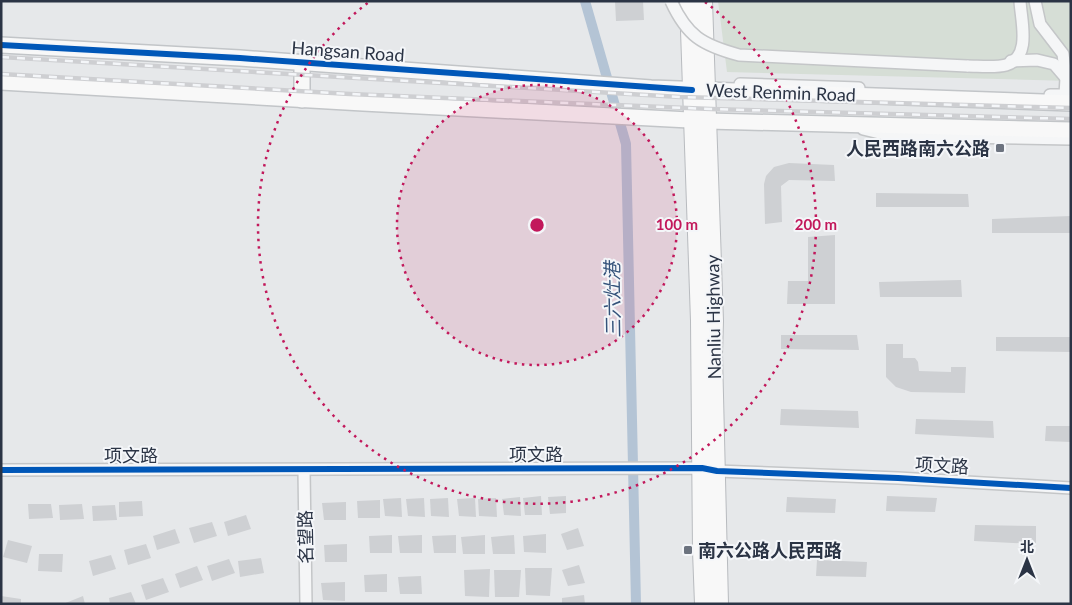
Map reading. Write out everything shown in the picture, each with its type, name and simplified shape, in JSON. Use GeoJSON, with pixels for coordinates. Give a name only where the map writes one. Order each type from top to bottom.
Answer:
{"type":"FeatureCollection","features":[{"type":"Feature","properties":{"kind":"highway","name":"Nanliu Highway"},"geometry":{"type":"LineString","coordinates":[[689,1],[701,88]]}},
{"type":"Feature","properties":{"kind":"highway","name":"Nanliu Highway"},"geometry":{"type":"LineString","coordinates":[[703,1],[700,120],[709,469],[719,604]]}},
{"type":"Feature","properties":{"kind":"highway","name":"Nanliu Highway"},"geometry":{"type":"LineString","coordinates":[[704,604],[702,551],[709,469]]}},
{"type":"Feature","properties":{"kind":"main road","name":"Hangsan Road"},"geometry":{"type":"LineString","coordinates":[[1,45],[302,63],[651,88],[701,88]]}},
{"type":"Feature","properties":{"kind":"main road"},"geometry":{"type":"LineString","coordinates":[[302,63],[302,100]]}},
{"type":"Feature","properties":{"kind":"main road","name":"West Renmin Road"},"geometry":{"type":"LineString","coordinates":[[1,82],[302,100],[700,120],[1071,130]]}},
{"type":"Feature","properties":{"kind":"main road","name":"West Renmin Road"},"geometry":{"type":"LineString","coordinates":[[701,88],[1069,98]]}},
{"type":"Feature","properties":{"kind":"street"},"geometry":{"type":"LineString","coordinates":[[671,1],[685,27],[697,38],[717,49],[739,54],[967,66],[1007,65],[1019,56],[1023,45],[1020,1]]}},
{"type":"Feature","properties":{"kind":"street"},"geometry":{"type":"LineString","coordinates":[[1035,1],[1040,24],[1063,54],[1069,98]]}},
{"type":"Feature","properties":{"kind":"street"},"geometry":{"type":"LineString","coordinates":[[1011,61],[1038,60],[1054,64],[1066,78]]}},
{"type":"Feature","properties":{"kind":"street","name":"West Renmin Road"},"geometry":{"type":"LineString","coordinates":[[840,124],[892,136],[1071,139]]}},
{"type":"Feature","properties":{"kind":"street","name":"项文路"},"geometry":{"type":"LineString","coordinates":[[1,470],[709,469],[1071,488]]}},
{"type":"Feature","properties":{"kind":"street","name":"名望路"},"geometry":{"type":"LineString","coordinates":[[304,470],[306,604]]}},
{"type":"Feature","properties":{"kind":"shaded area"},"geometry":{"type":"Polygon","coordinates":[[[718,1],[1071,1],[1071,81],[727,72],[718,1]]]}},
{"type":"Feature","properties":{"kind":"building"},"geometry":{"type":"Polygon","coordinates":[[[615,1],[643,1],[644,20],[616,21],[615,1]]]}},
{"type":"Feature","properties":{"kind":"building"},"geometry":{"type":"Polygon","coordinates":[[[789,163],[834,165],[835,181],[789,180],[781,186],[782,222],[765,224],[764,184],[766,176],[774,167],[789,163]]]}},
{"type":"Feature","properties":{"kind":"building"},"geometry":{"type":"Polygon","coordinates":[[[876,193],[968,194],[969,207],[876,207],[876,193]]]}},
{"type":"Feature","properties":{"kind":"building"},"geometry":{"type":"Polygon","coordinates":[[[1071,216],[1071,233],[992,233],[992,219],[1071,216]]]}},
{"type":"Feature","properties":{"kind":"building"},"geometry":{"type":"Polygon","coordinates":[[[835,235],[835,304],[787,304],[788,281],[808,281],[808,237],[835,235]]]}},
{"type":"Feature","properties":{"kind":"building"},"geometry":{"type":"Polygon","coordinates":[[[961,280],[962,297],[880,297],[879,282],[961,280]]]}},
{"type":"Feature","properties":{"kind":"building"},"geometry":{"type":"Polygon","coordinates":[[[781,335],[857,335],[859,350],[781,349],[781,335]]]}},
{"type":"Feature","properties":{"kind":"building"},"geometry":{"type":"Polygon","coordinates":[[[996,337],[1071,337],[1071,352],[996,351],[996,337]]]}},
{"type":"Feature","properties":{"kind":"building"},"geometry":{"type":"Polygon","coordinates":[[[886,344],[903,344],[903,358],[915,358],[918,362],[919,371],[951,372],[951,367],[966,367],[965,393],[911,392],[896,387],[886,377],[886,344]]]}},
{"type":"Feature","properties":{"kind":"building"},"geometry":{"type":"Polygon","coordinates":[[[781,409],[858,411],[859,428],[780,425],[781,409]]]}},
{"type":"Feature","properties":{"kind":"building"},"geometry":{"type":"Polygon","coordinates":[[[916,419],[993,421],[994,438],[915,434],[916,419]]]}},
{"type":"Feature","properties":{"kind":"building"},"geometry":{"type":"Polygon","coordinates":[[[1046,426],[1071,426],[1071,442],[1045,441],[1046,426]]]}},
{"type":"Feature","properties":{"kind":"building"},"geometry":{"type":"Polygon","coordinates":[[[541,496],[542,515],[525,515],[523,498],[541,496]]]}},
{"type":"Feature","properties":{"kind":"building"},"geometry":{"type":"Polygon","coordinates":[[[566,496],[566,513],[550,514],[548,497],[566,496]]]}},
{"type":"Feature","properties":{"kind":"building"},"geometry":{"type":"Polygon","coordinates":[[[887,496],[937,498],[935,512],[886,511],[887,496]]]}},
{"type":"Feature","properties":{"kind":"building"},"geometry":{"type":"Polygon","coordinates":[[[520,497],[521,516],[504,515],[502,499],[520,497]]]}},
{"type":"Feature","properties":{"kind":"building"},"geometry":{"type":"Polygon","coordinates":[[[787,497],[836,499],[835,513],[786,512],[787,497]]]}},
{"type":"Feature","properties":{"kind":"building"},"geometry":{"type":"Polygon","coordinates":[[[401,498],[402,517],[385,516],[383,499],[401,498]]]}},
{"type":"Feature","properties":{"kind":"building"},"geometry":{"type":"Polygon","coordinates":[[[424,498],[425,517],[408,516],[406,499],[424,498]]]}},
{"type":"Feature","properties":{"kind":"building"},"geometry":{"type":"Polygon","coordinates":[[[448,498],[449,517],[431,516],[430,499],[448,498]]]}},
{"type":"Feature","properties":{"kind":"building"},"geometry":{"type":"Polygon","coordinates":[[[475,498],[476,517],[459,516],[457,499],[475,498]]]}},
{"type":"Feature","properties":{"kind":"building"},"geometry":{"type":"Polygon","coordinates":[[[496,498],[497,517],[479,516],[478,499],[496,498]]]}},
{"type":"Feature","properties":{"kind":"building"},"geometry":{"type":"Polygon","coordinates":[[[380,500],[380,518],[358,518],[357,501],[380,500]]]}},
{"type":"Feature","properties":{"kind":"building"},"geometry":{"type":"Polygon","coordinates":[[[142,501],[143,516],[119,517],[119,502],[142,501]]]}},
{"type":"Feature","properties":{"kind":"building"},"geometry":{"type":"Polygon","coordinates":[[[346,502],[346,520],[324,520],[322,503],[346,502]]]}},
{"type":"Feature","properties":{"kind":"building"},"geometry":{"type":"Polygon","coordinates":[[[28,504],[51,504],[53,518],[29,519],[28,504]]]}},
{"type":"Feature","properties":{"kind":"building"},"geometry":{"type":"Polygon","coordinates":[[[82,504],[84,519],[60,520],[59,505],[82,504]]]}},
{"type":"Feature","properties":{"kind":"building"},"geometry":{"type":"Polygon","coordinates":[[[115,505],[117,520],[93,521],[92,506],[115,505]]]}},
{"type":"Feature","properties":{"kind":"building"},"geometry":{"type":"Polygon","coordinates":[[[246,515],[251,529],[228,536],[224,522],[246,515]]]}},
{"type":"Feature","properties":{"kind":"building"},"geometry":{"type":"Polygon","coordinates":[[[212,522],[217,536],[194,543],[189,528],[212,522]]]}},
{"type":"Feature","properties":{"kind":"building"},"geometry":{"type":"Polygon","coordinates":[[[975,525],[1036,526],[1036,544],[974,541],[975,525]]]}},
{"type":"Feature","properties":{"kind":"building"},"geometry":{"type":"Polygon","coordinates":[[[578,528],[584,546],[567,550],[561,534],[578,528]]]}},
{"type":"Feature","properties":{"kind":"building"},"geometry":{"type":"Polygon","coordinates":[[[175,529],[180,543],[157,550],[153,536],[175,529]]]}},
{"type":"Feature","properties":{"kind":"building"},"geometry":{"type":"Polygon","coordinates":[[[546,534],[546,553],[524,552],[523,536],[546,534]]]}},
{"type":"Feature","properties":{"kind":"building"},"geometry":{"type":"Polygon","coordinates":[[[392,535],[392,553],[370,553],[369,536],[392,535]]]}},
{"type":"Feature","properties":{"kind":"building"},"geometry":{"type":"Polygon","coordinates":[[[422,535],[422,553],[400,553],[398,536],[422,535]]]}},
{"type":"Feature","properties":{"kind":"building"},"geometry":{"type":"Polygon","coordinates":[[[456,535],[456,553],[434,553],[432,536],[456,535]]]}},
{"type":"Feature","properties":{"kind":"building"},"geometry":{"type":"Polygon","coordinates":[[[485,535],[485,554],[463,554],[461,537],[485,535]]]}},
{"type":"Feature","properties":{"kind":"building"},"geometry":{"type":"Polygon","coordinates":[[[514,535],[515,554],[493,554],[491,537],[514,535]]]}},
{"type":"Feature","properties":{"kind":"building"},"geometry":{"type":"Polygon","coordinates":[[[8,540],[32,546],[27,563],[3,557],[8,540]]]}},
{"type":"Feature","properties":{"kind":"building"},"geometry":{"type":"Polygon","coordinates":[[[146,544],[151,558],[128,565],[124,550],[146,544]]]}},
{"type":"Feature","properties":{"kind":"building"},"geometry":{"type":"Polygon","coordinates":[[[347,544],[347,562],[325,562],[324,545],[347,544]]]}},
{"type":"Feature","properties":{"kind":"building"},"geometry":{"type":"Polygon","coordinates":[[[39,554],[63,554],[62,572],[38,571],[39,554]]]}},
{"type":"Feature","properties":{"kind":"building"},"geometry":{"type":"Polygon","coordinates":[[[111,555],[116,569],[93,576],[89,561],[111,555]]]}},
{"type":"Feature","properties":{"kind":"building"},"geometry":{"type":"Polygon","coordinates":[[[261,558],[264,573],[240,577],[238,561],[261,558]]]}},
{"type":"Feature","properties":{"kind":"building"},"geometry":{"type":"Polygon","coordinates":[[[229,559],[235,573],[212,581],[207,566],[229,559]]]}},
{"type":"Feature","properties":{"kind":"building"},"geometry":{"type":"Polygon","coordinates":[[[817,560],[867,562],[866,577],[816,576],[817,560]]]}},
{"type":"Feature","properties":{"kind":"building"},"geometry":{"type":"Polygon","coordinates":[[[579,565],[585,583],[568,586],[562,570],[579,565]]]}},
{"type":"Feature","properties":{"kind":"building"},"geometry":{"type":"Polygon","coordinates":[[[197,566],[203,580],[180,588],[175,574],[197,566]]]}},
{"type":"Feature","properties":{"kind":"building"},"geometry":{"type":"Polygon","coordinates":[[[525,568],[552,568],[550,596],[526,595],[525,568]]]}},
{"type":"Feature","properties":{"kind":"building"},"geometry":{"type":"Polygon","coordinates":[[[490,569],[489,597],[465,596],[464,570],[490,569]]]}},
{"type":"Feature","properties":{"kind":"building"},"geometry":{"type":"Polygon","coordinates":[[[494,570],[521,570],[519,597],[495,597],[494,570]]]}},
{"type":"Feature","properties":{"kind":"building"},"geometry":{"type":"Polygon","coordinates":[[[387,574],[387,592],[365,592],[364,575],[387,574]]]}},
{"type":"Feature","properties":{"kind":"building"},"geometry":{"type":"Polygon","coordinates":[[[421,576],[422,594],[400,594],[398,577],[421,576]]]}},
{"type":"Feature","properties":{"kind":"building"},"geometry":{"type":"Polygon","coordinates":[[[163,578],[169,592],[146,600],[141,585],[163,578]]]}},
{"type":"Feature","properties":{"kind":"building"},"geometry":{"type":"Polygon","coordinates":[[[345,582],[345,601],[323,600],[321,583],[345,582]]]}},
{"type":"Feature","properties":{"kind":"building"},"geometry":{"type":"Polygon","coordinates":[[[131,592],[136,604],[110,604],[109,598],[131,592]]]}},
{"type":"Feature","properties":{"kind":"building"},"geometry":{"type":"Polygon","coordinates":[[[584,595],[585,604],[562,604],[562,598],[584,595]]]}},
{"type":"Feature","properties":{"kind":"building"},"geometry":{"type":"Polygon","coordinates":[[[1,596],[21,599],[21,604],[1,604],[1,596]]]}},
{"type":"Feature","properties":{"kind":"building"},"geometry":{"type":"Polygon","coordinates":[[[83,596],[85,604],[63,604],[83,596]]]}},
{"type":"Feature","properties":{"kind":"waterway","name":"三六灶港"},"geometry":{"type":"LineString","coordinates":[[585,1],[626,144],[636,604]]}},
{"type":"Feature","properties":{"kind":"railway"},"geometry":{"type":"LineString","coordinates":[[1,57],[680,97],[1071,108]]}},
{"type":"Feature","properties":{"kind":"railway"},"geometry":{"type":"LineString","coordinates":[[1,74],[350,94],[711,109],[1071,119]]}},
{"type":"Feature","properties":{"kind":"cycle path"},"geometry":{"type":"LineString","coordinates":[[1,45],[240,58],[692,90]]}},
{"type":"Feature","properties":{"kind":"cycle path"},"geometry":{"type":"LineString","coordinates":[[1,470],[702,468],[717,471],[898,478],[1071,488]]}},
{"type":"Feature","properties":{"kind":"place","name":"人民西路南六公路"},"geometry":{"type":"Point","coordinates":[1000,148]}},
{"type":"Feature","properties":{"kind":"place","name":"南六公路人民西路"},"geometry":{"type":"Point","coordinates":[688,550]}}]}
